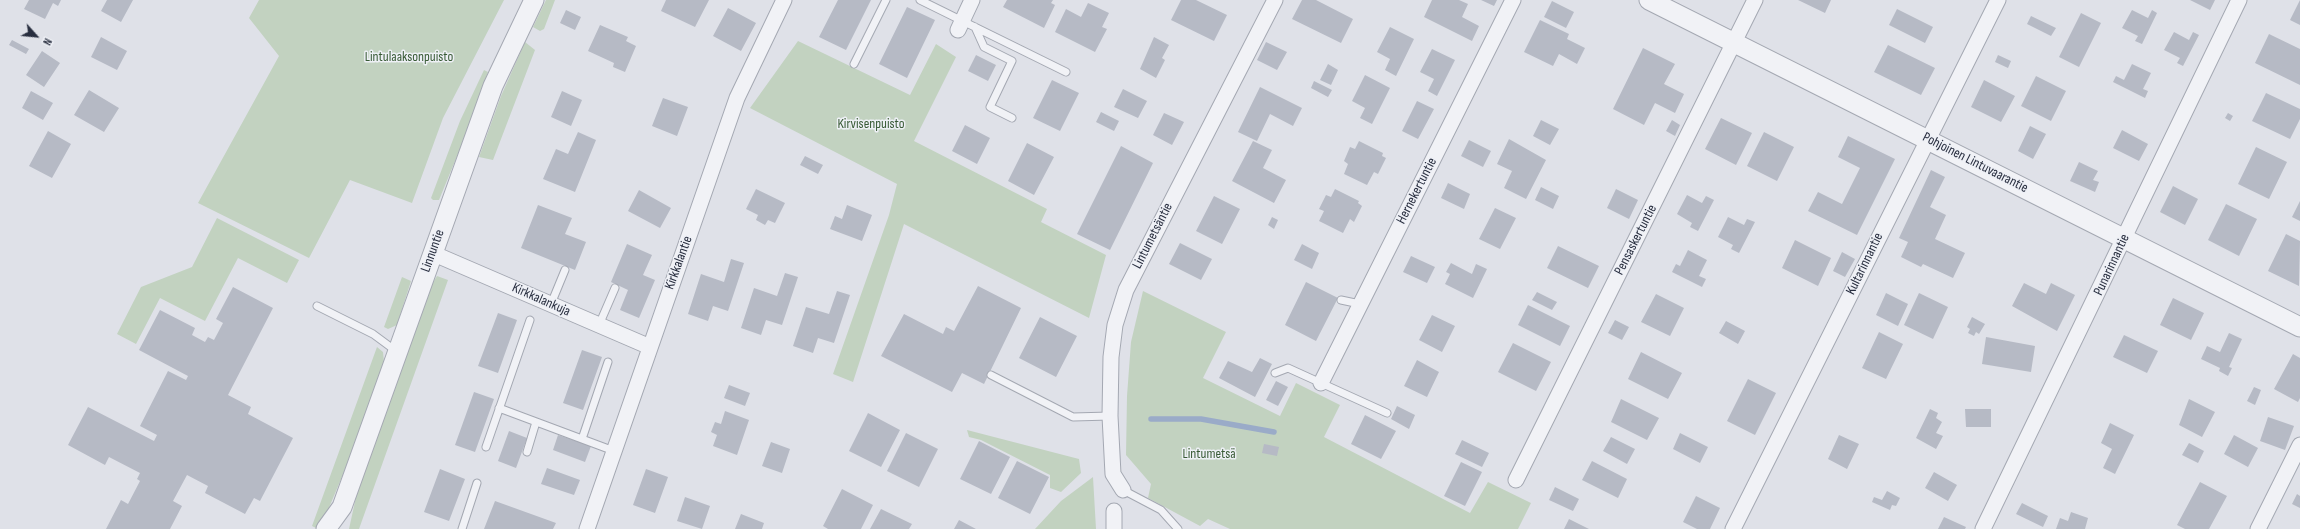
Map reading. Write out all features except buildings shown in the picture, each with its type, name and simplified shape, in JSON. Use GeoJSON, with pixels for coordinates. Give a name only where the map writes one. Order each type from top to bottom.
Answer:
{"type":"FeatureCollection","features":[{"type":"Feature","properties":{"kind":"street","name":"Linnuntie"},"geometry":{"type":"LineString","coordinates":[[341,529],[342,507],[396,351],[493,86],[534,0]]}},
{"type":"Feature","properties":{"kind":"street"},"geometry":{"type":"LineString","coordinates":[[965,26],[972,0]]}},
{"type":"Feature","properties":{"kind":"street","name":"Lintumetsäntie"},"geometry":{"type":"LineString","coordinates":[[1123,490],[1113,474],[1110,416],[1111,357],[1115,324],[1126,290],[1275,0]]}},
{"type":"Feature","properties":{"kind":"street","name":"Hernekertuntie"},"geometry":{"type":"LineString","coordinates":[[1322,383],[1360,304],[1513,0]]}},
{"type":"Feature","properties":{"kind":"street","name":"Pohjoinen Lintuvaarantie"},"geometry":{"type":"LineString","coordinates":[[1649,0],[2300,327]]}},
{"type":"Feature","properties":{"kind":"street","name":"Pensaskertuntie"},"geometry":{"type":"LineString","coordinates":[[1516,480],[1755,0]]}},
{"type":"Feature","properties":{"kind":"street","name":"Kultarinnantie"},"geometry":{"type":"LineString","coordinates":[[1733,529],[1927,139],[1998,0]]}},
{"type":"Feature","properties":{"kind":"street","name":"Punarinnantie"},"geometry":{"type":"LineString","coordinates":[[1983,529],[2239,0]]}},
{"type":"Feature","properties":{"kind":"street","name":"Kirkkalantie"},"geometry":{"type":"LineString","coordinates":[[587,529],[737,98],[784,1]]}},
{"type":"Feature","properties":{"kind":"street","name":"Kirkkalankuja"},"geometry":{"type":"LineString","coordinates":[[432,253],[650,347]]}},
{"type":"Feature","properties":{"kind":"street"},"geometry":{"type":"LineString","coordinates":[[2258,529],[2300,445]]}},
{"type":"Feature","properties":{"kind":"street","name":"Linnuntie"},"geometry":{"type":"LineString","coordinates":[[326,529],[342,507]]}},
{"type":"Feature","properties":{"kind":"street"},"geometry":{"type":"LineString","coordinates":[[1114,511],[1114,529]]}},
{"type":"Feature","properties":{"kind":"lane"},"geometry":{"type":"LineString","coordinates":[[854,64],[886,0]]}},
{"type":"Feature","properties":{"kind":"lane"},"geometry":{"type":"LineString","coordinates":[[920,0],[965,26],[1066,72]]}},
{"type":"Feature","properties":{"kind":"lane"},"geometry":{"type":"LineString","coordinates":[[965,26],[984,47],[1012,61],[990,107],[1012,118]]}},
{"type":"Feature","properties":{"kind":"lane"},"geometry":{"type":"LineString","coordinates":[[551,304],[565,270]]}},
{"type":"Feature","properties":{"kind":"lane"},"geometry":{"type":"LineString","coordinates":[[598,325],[615,288]]}},
{"type":"Feature","properties":{"kind":"lane"},"geometry":{"type":"LineString","coordinates":[[1341,300],[1360,304]]}},
{"type":"Feature","properties":{"kind":"lane"},"geometry":{"type":"LineString","coordinates":[[317,306],[372,334],[396,351]]}},
{"type":"Feature","properties":{"kind":"lane"},"geometry":{"type":"LineString","coordinates":[[486,447],[530,320]]}},
{"type":"Feature","properties":{"kind":"lane"},"geometry":{"type":"LineString","coordinates":[[582,439],[608,362]]}},
{"type":"Feature","properties":{"kind":"lane"},"geometry":{"type":"LineString","coordinates":[[1275,373],[1288,368],[1386,413]]}},
{"type":"Feature","properties":{"kind":"lane"},"geometry":{"type":"LineString","coordinates":[[991,375],[1073,416],[1110,416]]}},
{"type":"Feature","properties":{"kind":"lane"},"geometry":{"type":"LineString","coordinates":[[499,408],[614,451]]}},
{"type":"Feature","properties":{"kind":"lane"},"geometry":{"type":"LineString","coordinates":[[527,452],[536,422]]}},
{"type":"Feature","properties":{"kind":"lane"},"geometry":{"type":"LineString","coordinates":[[462,529],[478,483]]}},
{"type":"Feature","properties":{"kind":"lane"},"geometry":{"type":"LineString","coordinates":[[1123,490],[1161,510],[1178,529]]}},
{"type":"Feature","properties":{"kind":"green space","name":"Lintulaaksonpuisto"},"geometry":{"type":"Polygon","coordinates":[[[259,0],[504,0],[443,118],[412,203],[350,180],[309,258],[198,203],[279,56],[249,18],[259,0]]]}},
{"type":"Feature","properties":{"kind":"green space"},"geometry":{"type":"Polygon","coordinates":[[[546,0],[555,0],[544,29],[540,31],[533,27],[546,0]]]}},
{"type":"Feature","properties":{"kind":"green space","name":"Kirvisenpuisto"},"geometry":{"type":"Polygon","coordinates":[[[798,41],[910,95],[936,44],[956,57],[914,141],[1047,209],[1041,222],[1106,255],[1089,318],[904,224],[853,382],[833,374],[889,215],[897,184],[750,108],[798,41]]]}},
{"type":"Feature","properties":{"kind":"green space"},"geometry":{"type":"Polygon","coordinates":[[[525,42],[535,50],[493,160],[479,157],[501,96],[525,42]]]}},
{"type":"Feature","properties":{"kind":"green space"},"geometry":{"type":"Polygon","coordinates":[[[484,70],[488,72],[462,144],[439,200],[433,200],[431,198],[460,121],[484,70]]]}},
{"type":"Feature","properties":{"kind":"green space"},"geometry":{"type":"Polygon","coordinates":[[[217,218],[299,260],[287,283],[238,258],[205,321],[160,298],[136,344],[117,334],[141,287],[192,267],[217,218]]]}},
{"type":"Feature","properties":{"kind":"green space"},"geometry":{"type":"Polygon","coordinates":[[[437,276],[448,280],[359,529],[349,529],[356,497],[432,284],[437,276]]]}},
{"type":"Feature","properties":{"kind":"green space"},"geometry":{"type":"Polygon","coordinates":[[[402,277],[411,281],[397,325],[388,329],[384,327],[402,277]]]}},
{"type":"Feature","properties":{"kind":"green space","name":"Lintumetsä"},"geometry":{"type":"Polygon","coordinates":[[[1143,291],[1226,332],[1203,378],[1280,416],[1296,383],[1340,405],[1324,437],[1470,513],[1488,482],[1531,503],[1518,529],[1230,529],[1208,519],[1200,526],[1148,498],[1151,484],[1126,455],[1127,396],[1131,342],[1143,291]]]}},
{"type":"Feature","properties":{"kind":"green space"},"geometry":{"type":"Polygon","coordinates":[[[377,347],[383,352],[384,362],[344,472],[320,529],[318,529],[312,526],[377,347]]]}},
{"type":"Feature","properties":{"kind":"green space"},"geometry":{"type":"Polygon","coordinates":[[[967,430],[1079,459],[1081,473],[1061,492],[1050,488],[1050,475],[981,440],[969,437],[967,430]]]}},
{"type":"Feature","properties":{"kind":"green space"},"geometry":{"type":"Polygon","coordinates":[[[1093,477],[1096,529],[1035,529],[1061,501],[1093,477]]]}},
{"type":"Feature","properties":{"kind":"waterway"},"geometry":{"type":"LineString","coordinates":[[1151,419],[1201,419],[1274,432]]}}]}
